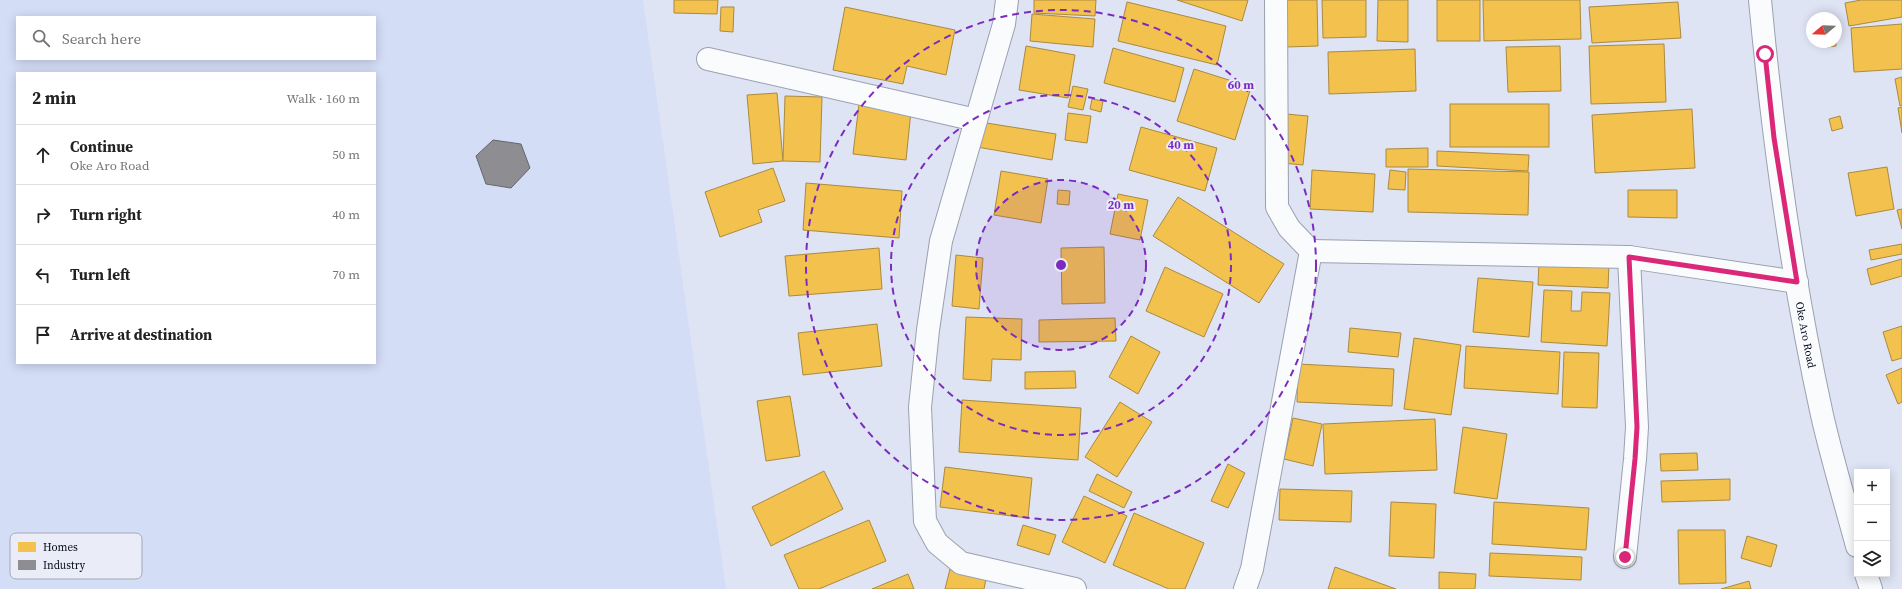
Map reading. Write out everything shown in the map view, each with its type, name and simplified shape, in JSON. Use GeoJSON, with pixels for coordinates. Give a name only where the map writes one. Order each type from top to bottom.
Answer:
{"type":"FeatureCollection","features":[{"type":"Feature","properties":{"kind":"street"},"geometry":{"type":"LineString","coordinates":[[1007,0],[1004,24],[941,241],[928,330],[920,407],[925,520],[937,543],[961,563],[1074,589]]}},
{"type":"Feature","properties":{"kind":"street"},"geometry":{"type":"LineString","coordinates":[[1276,0],[1277,207],[1289,228],[1311,251],[1629,257],[1797,282]]}},
{"type":"Feature","properties":{"kind":"street","name":"Oke Aro Road"},"geometry":{"type":"LineString","coordinates":[[1760,0],[1774,138],[1797,282],[1822,415],[1856,541]]}},
{"type":"Feature","properties":{"kind":"street"},"geometry":{"type":"LineString","coordinates":[[708,59],[976,120]]}},
{"type":"Feature","properties":{"kind":"street"},"geometry":{"type":"LineString","coordinates":[[1245,589],[1252,569],[1311,251]]}},
{"type":"Feature","properties":{"kind":"street"},"geometry":{"type":"LineString","coordinates":[[1625,557],[1637,427],[1629,257]]}},
{"type":"Feature","properties":{"kind":"street"},"geometry":{"type":"LineString","coordinates":[[1867,577],[1871,589]]}},
{"type":"Feature","properties":{"kind":"shaded area"},"geometry":{"type":"Polygon","coordinates":[[[0,0],[643,0],[726,589],[0,589],[0,0]]]}},
{"type":"Feature","properties":{"kind":"building: Homes"},"geometry":{"type":"Polygon","coordinates":[[[674,0],[718,0],[717,14],[674,13],[674,0]]]}},
{"type":"Feature","properties":{"kind":"building: Homes"},"geometry":{"type":"Polygon","coordinates":[[[1034,0],[1096,0],[1095,16],[1034,13],[1034,0]]]}},
{"type":"Feature","properties":{"kind":"building: Homes"},"geometry":{"type":"Polygon","coordinates":[[[1177,0],[1248,0],[1242,21],[1177,0]]]}},
{"type":"Feature","properties":{"kind":"building: Homes"},"geometry":{"type":"Polygon","coordinates":[[[1285,0],[1317,0],[1318,46],[1286,47],[1285,0]]]}},
{"type":"Feature","properties":{"kind":"building: Homes"},"geometry":{"type":"Polygon","coordinates":[[[1322,0],[1366,0],[1366,37],[1323,38],[1322,0]]]}},
{"type":"Feature","properties":{"kind":"building: Homes"},"geometry":{"type":"Polygon","coordinates":[[[1378,0],[1408,0],[1408,42],[1377,41],[1378,0]]]}},
{"type":"Feature","properties":{"kind":"building: Homes"},"geometry":{"type":"Polygon","coordinates":[[[1437,0],[1480,0],[1480,41],[1437,41],[1437,0]]]}},
{"type":"Feature","properties":{"kind":"building: Homes"},"geometry":{"type":"Polygon","coordinates":[[[1483,0],[1580,0],[1581,39],[1484,41],[1483,0]]]}},
{"type":"Feature","properties":{"kind":"building: Homes"},"geometry":{"type":"Polygon","coordinates":[[[1861,0],[1902,0],[1902,17],[1849,26],[1845,3],[1861,0]]]}},
{"type":"Feature","properties":{"kind":"building: Homes"},"geometry":{"type":"Polygon","coordinates":[[[1127,2],[1226,26],[1217,65],[1118,41],[1127,2]]]}},
{"type":"Feature","properties":{"kind":"building: Homes"},"geometry":{"type":"Polygon","coordinates":[[[1678,2],[1681,38],[1592,43],[1589,7],[1678,2]]]}},
{"type":"Feature","properties":{"kind":"building: Homes"},"geometry":{"type":"Polygon","coordinates":[[[721,7],[734,7],[733,32],[720,31],[721,7]]]}},
{"type":"Feature","properties":{"kind":"building: Homes"},"geometry":{"type":"Polygon","coordinates":[[[845,7],[955,30],[946,75],[907,66],[903,84],[833,70],[845,7]]]}},
{"type":"Feature","properties":{"kind":"building: Homes"},"geometry":{"type":"Polygon","coordinates":[[[1032,14],[1095,19],[1093,47],[1030,41],[1032,14]]]}},
{"type":"Feature","properties":{"kind":"building: Homes"},"geometry":{"type":"Polygon","coordinates":[[[1902,24],[1902,69],[1854,72],[1851,28],[1902,24]]]}},
{"type":"Feature","properties":{"kind":"building: Homes"},"geometry":{"type":"Polygon","coordinates":[[[1664,44],[1666,102],[1591,104],[1589,46],[1664,44]]]}},
{"type":"Feature","properties":{"kind":"building: Homes"},"geometry":{"type":"Polygon","coordinates":[[[1026,46],[1075,55],[1068,98],[1019,90],[1026,46]]]}},
{"type":"Feature","properties":{"kind":"building: Homes"},"geometry":{"type":"Polygon","coordinates":[[[1560,46],[1561,91],[1508,92],[1506,47],[1560,46]]]}},
{"type":"Feature","properties":{"kind":"building: Homes"},"geometry":{"type":"Polygon","coordinates":[[[1113,48],[1184,68],[1175,102],[1104,83],[1113,48]]]}},
{"type":"Feature","properties":{"kind":"building: Homes"},"geometry":{"type":"Polygon","coordinates":[[[1415,49],[1416,91],[1329,94],[1328,52],[1415,49]]]}},
{"type":"Feature","properties":{"kind":"building: Homes"},"geometry":{"type":"Polygon","coordinates":[[[1194,69],[1251,87],[1235,140],[1177,121],[1194,69]]]}},
{"type":"Feature","properties":{"kind":"building: Homes"},"geometry":{"type":"Polygon","coordinates":[[[1902,77],[1902,105],[1900,106],[1895,79],[1902,77]]]}},
{"type":"Feature","properties":{"kind":"building: Homes"},"geometry":{"type":"Polygon","coordinates":[[[1073,86],[1088,89],[1083,110],[1068,107],[1073,86]]]}},
{"type":"Feature","properties":{"kind":"building: Homes"},"geometry":{"type":"Polygon","coordinates":[[[777,93],[783,161],[753,164],[747,95],[777,93]]]}},
{"type":"Feature","properties":{"kind":"building: Homes"},"geometry":{"type":"Polygon","coordinates":[[[785,96],[822,97],[820,162],[783,161],[785,96]]]}},
{"type":"Feature","properties":{"kind":"building: Homes"},"geometry":{"type":"Polygon","coordinates":[[[1092,99],[1103,101],[1101,112],[1090,109],[1092,99]]]}},
{"type":"Feature","properties":{"kind":"building: Homes"},"geometry":{"type":"Polygon","coordinates":[[[859,104],[911,111],[906,160],[853,154],[859,104]]]}},
{"type":"Feature","properties":{"kind":"building: Homes"},"geometry":{"type":"Polygon","coordinates":[[[1450,104],[1549,104],[1549,147],[1450,147],[1450,104]]]}},
{"type":"Feature","properties":{"kind":"building: Homes"},"geometry":{"type":"Polygon","coordinates":[[[1902,107],[1902,133],[1898,108],[1902,107]]]}},
{"type":"Feature","properties":{"kind":"building: Homes"},"geometry":{"type":"Polygon","coordinates":[[[1692,109],[1695,168],[1595,173],[1592,115],[1692,109]]]}},
{"type":"Feature","properties":{"kind":"building: Homes"},"geometry":{"type":"Polygon","coordinates":[[[1068,113],[1091,116],[1087,143],[1065,140],[1068,113]]]}},
{"type":"Feature","properties":{"kind":"building: Homes"},"geometry":{"type":"Polygon","coordinates":[[[1286,114],[1308,116],[1303,165],[1282,163],[1286,114]]]}},
{"type":"Feature","properties":{"kind":"building: Homes"},"geometry":{"type":"Polygon","coordinates":[[[1840,116],[1843,128],[1832,131],[1829,119],[1840,116]]]}},
{"type":"Feature","properties":{"kind":"building: Homes"},"geometry":{"type":"Polygon","coordinates":[[[980,122],[1056,134],[1052,160],[977,147],[980,122]]]}},
{"type":"Feature","properties":{"kind":"building: Homes"},"geometry":{"type":"Polygon","coordinates":[[[1141,127],[1217,148],[1205,191],[1129,170],[1141,127]]]}},
{"type":"Feature","properties":{"kind":"building: Homes"},"geometry":{"type":"Polygon","coordinates":[[[1428,148],[1428,167],[1386,167],[1386,149],[1428,148]]]}},
{"type":"Feature","properties":{"kind":"building: Homes"},"geometry":{"type":"Polygon","coordinates":[[[1437,151],[1529,155],[1528,171],[1437,166],[1437,151]]]}},
{"type":"Feature","properties":{"kind":"building: Homes"},"geometry":{"type":"Polygon","coordinates":[[[1887,167],[1894,209],[1856,216],[1848,173],[1887,167]]]}},
{"type":"Feature","properties":{"kind":"building: Homes"},"geometry":{"type":"Polygon","coordinates":[[[773,168],[785,201],[758,210],[762,222],[720,237],[705,192],[773,168]]]}},
{"type":"Feature","properties":{"kind":"building: Homes"},"geometry":{"type":"Polygon","coordinates":[[[1408,169],[1529,172],[1528,215],[1408,212],[1408,169]]]}},
{"type":"Feature","properties":{"kind":"building: Homes"},"geometry":{"type":"Polygon","coordinates":[[[1312,170],[1375,174],[1373,212],[1310,209],[1312,170]]]}},
{"type":"Feature","properties":{"kind":"building: Homes"},"geometry":{"type":"Polygon","coordinates":[[[1390,170],[1406,172],[1405,190],[1388,189],[1390,170]]]}},
{"type":"Feature","properties":{"kind":"building: Homes"},"geometry":{"type":"Polygon","coordinates":[[[1001,171],[1048,179],[1041,223],[994,215],[1001,171]]]}},
{"type":"Feature","properties":{"kind":"building: Homes"},"geometry":{"type":"Polygon","coordinates":[[[806,183],[902,191],[899,238],[803,230],[806,183]]]}},
{"type":"Feature","properties":{"kind":"building: Homes"},"geometry":{"type":"Polygon","coordinates":[[[1058,190],[1070,191],[1069,205],[1057,204],[1058,190]]]}},
{"type":"Feature","properties":{"kind":"building: Homes"},"geometry":{"type":"Polygon","coordinates":[[[1628,190],[1677,190],[1677,218],[1628,217],[1628,190]]]}},
{"type":"Feature","properties":{"kind":"building: Homes"},"geometry":{"type":"Polygon","coordinates":[[[1118,194],[1148,200],[1140,240],[1110,234],[1118,194]]]}},
{"type":"Feature","properties":{"kind":"building: Homes"},"geometry":{"type":"Polygon","coordinates":[[[1178,197],[1284,264],[1259,303],[1153,236],[1178,197]]]}},
{"type":"Feature","properties":{"kind":"building: Homes"},"geometry":{"type":"Polygon","coordinates":[[[1902,209],[1902,229],[1897,210],[1902,209]]]}},
{"type":"Feature","properties":{"kind":"building: Homes"},"geometry":{"type":"Polygon","coordinates":[[[1902,244],[1902,254],[1871,260],[1869,250],[1902,244]]]}},
{"type":"Feature","properties":{"kind":"building: Homes"},"geometry":{"type":"Polygon","coordinates":[[[1104,247],[1105,303],[1062,304],[1061,248],[1104,247]]]}},
{"type":"Feature","properties":{"kind":"building: Homes"},"geometry":{"type":"Polygon","coordinates":[[[879,248],[882,289],[789,296],[785,256],[879,248]]]}},
{"type":"Feature","properties":{"kind":"building: Homes"},"geometry":{"type":"Polygon","coordinates":[[[956,255],[983,258],[979,309],[952,306],[956,255]]]}},
{"type":"Feature","properties":{"kind":"building: Homes"},"geometry":{"type":"Polygon","coordinates":[[[1902,259],[1902,276],[1871,285],[1867,269],[1902,259]]]}},
{"type":"Feature","properties":{"kind":"building: Homes"},"geometry":{"type":"Polygon","coordinates":[[[1539,261],[1609,264],[1608,288],[1538,285],[1539,261]]]}},
{"type":"Feature","properties":{"kind":"building: Homes"},"geometry":{"type":"Polygon","coordinates":[[[1165,267],[1223,294],[1204,337],[1146,311],[1165,267]]]}},
{"type":"Feature","properties":{"kind":"building: Homes"},"geometry":{"type":"Polygon","coordinates":[[[1478,278],[1533,282],[1529,337],[1473,332],[1478,278]]]}},
{"type":"Feature","properties":{"kind":"building: Homes"},"geometry":{"type":"Polygon","coordinates":[[[1544,290],[1572,291],[1571,311],[1581,311],[1582,292],[1610,293],[1607,346],[1541,342],[1544,290]]]}},
{"type":"Feature","properties":{"kind":"building: Homes"},"geometry":{"type":"Polygon","coordinates":[[[966,317],[1022,319],[1021,360],[992,359],[991,381],[963,379],[966,317]]]}},
{"type":"Feature","properties":{"kind":"building: Homes"},"geometry":{"type":"Polygon","coordinates":[[[1115,318],[1116,341],[1039,342],[1039,320],[1115,318]]]}},
{"type":"Feature","properties":{"kind":"building: Homes"},"geometry":{"type":"Polygon","coordinates":[[[877,324],[882,366],[803,375],[798,333],[877,324]]]}},
{"type":"Feature","properties":{"kind":"building: Homes"},"geometry":{"type":"Polygon","coordinates":[[[1902,326],[1902,358],[1892,361],[1883,332],[1902,326]]]}},
{"type":"Feature","properties":{"kind":"building: Homes"},"geometry":{"type":"Polygon","coordinates":[[[1350,328],[1401,333],[1398,357],[1348,352],[1350,328]]]}},
{"type":"Feature","properties":{"kind":"building: Homes"},"geometry":{"type":"Polygon","coordinates":[[[1131,336],[1160,352],[1138,394],[1109,377],[1131,336]]]}},
{"type":"Feature","properties":{"kind":"building: Homes"},"geometry":{"type":"Polygon","coordinates":[[[1414,338],[1461,345],[1451,415],[1404,409],[1414,338]]]}},
{"type":"Feature","properties":{"kind":"building: Homes"},"geometry":{"type":"Polygon","coordinates":[[[1466,346],[1560,352],[1558,394],[1464,388],[1466,346]]]}},
{"type":"Feature","properties":{"kind":"building: Homes"},"geometry":{"type":"Polygon","coordinates":[[[1564,352],[1599,353],[1597,408],[1562,407],[1564,352]]]}},
{"type":"Feature","properties":{"kind":"building: Homes"},"geometry":{"type":"Polygon","coordinates":[[[1298,364],[1394,369],[1392,406],[1297,402],[1298,364]]]}},
{"type":"Feature","properties":{"kind":"building: Homes"},"geometry":{"type":"Polygon","coordinates":[[[1902,368],[1902,402],[1898,404],[1886,375],[1902,368]]]}},
{"type":"Feature","properties":{"kind":"building: Homes"},"geometry":{"type":"Polygon","coordinates":[[[1075,371],[1076,388],[1025,389],[1025,372],[1075,371]]]}},
{"type":"Feature","properties":{"kind":"building: Homes"},"geometry":{"type":"Polygon","coordinates":[[[790,396],[800,456],[766,461],[757,401],[790,396]]]}},
{"type":"Feature","properties":{"kind":"building: Homes"},"geometry":{"type":"Polygon","coordinates":[[[962,400],[1081,408],[1078,460],[959,452],[962,400]]]}},
{"type":"Feature","properties":{"kind":"building: Homes"},"geometry":{"type":"Polygon","coordinates":[[[1120,402],[1152,422],[1117,477],[1085,457],[1120,402]]]}},
{"type":"Feature","properties":{"kind":"building: Homes"},"geometry":{"type":"Polygon","coordinates":[[[1293,418],[1322,424],[1313,466],[1284,459],[1293,418]]]}},
{"type":"Feature","properties":{"kind":"building: Homes"},"geometry":{"type":"Polygon","coordinates":[[[1435,419],[1437,470],[1325,474],[1323,424],[1435,419]]]}},
{"type":"Feature","properties":{"kind":"building: Homes"},"geometry":{"type":"Polygon","coordinates":[[[1463,427],[1507,434],[1497,499],[1454,493],[1463,427]]]}},
{"type":"Feature","properties":{"kind":"building: Homes"},"geometry":{"type":"Polygon","coordinates":[[[1697,453],[1698,470],[1661,471],[1660,454],[1697,453]]]}},
{"type":"Feature","properties":{"kind":"building: Homes"},"geometry":{"type":"Polygon","coordinates":[[[1228,464],[1245,473],[1228,508],[1211,501],[1228,464]]]}},
{"type":"Feature","properties":{"kind":"building: Homes"},"geometry":{"type":"Polygon","coordinates":[[[945,467],[1032,478],[1028,518],[940,507],[945,467]]]}},
{"type":"Feature","properties":{"kind":"building: Homes"},"geometry":{"type":"Polygon","coordinates":[[[824,471],[843,509],[771,546],[752,507],[824,471]]]}},
{"type":"Feature","properties":{"kind":"building: Homes"},"geometry":{"type":"Polygon","coordinates":[[[1097,474],[1132,492],[1124,508],[1089,491],[1097,474]]]}},
{"type":"Feature","properties":{"kind":"building: Homes"},"geometry":{"type":"Polygon","coordinates":[[[1730,479],[1730,500],[1662,502],[1661,481],[1730,479]]]}},
{"type":"Feature","properties":{"kind":"building: Homes"},"geometry":{"type":"Polygon","coordinates":[[[1280,489],[1352,491],[1351,522],[1279,520],[1280,489]]]}},
{"type":"Feature","properties":{"kind":"building: Homes"},"geometry":{"type":"Polygon","coordinates":[[[1084,496],[1127,516],[1105,563],[1062,542],[1084,496]]]}},
{"type":"Feature","properties":{"kind":"building: Homes"},"geometry":{"type":"Polygon","coordinates":[[[1391,502],[1436,504],[1434,558],[1389,556],[1391,502]]]}},
{"type":"Feature","properties":{"kind":"building: Homes"},"geometry":{"type":"Polygon","coordinates":[[[1494,502],[1589,508],[1586,550],[1492,544],[1494,502]]]}},
{"type":"Feature","properties":{"kind":"building: Homes"},"geometry":{"type":"Polygon","coordinates":[[[1134,513],[1204,543],[1185,589],[1169,589],[1113,565],[1134,513]]]}},
{"type":"Feature","properties":{"kind":"building: Homes"},"geometry":{"type":"Polygon","coordinates":[[[869,520],[886,561],[819,589],[799,589],[784,555],[869,520]]]}},
{"type":"Feature","properties":{"kind":"building: Homes"},"geometry":{"type":"Polygon","coordinates":[[[1023,525],[1056,535],[1049,555],[1017,545],[1023,525]]]}},
{"type":"Feature","properties":{"kind":"building: Homes"},"geometry":{"type":"Polygon","coordinates":[[[1678,530],[1725,530],[1726,583],[1679,584],[1678,530]]]}},
{"type":"Feature","properties":{"kind":"building: Homes"},"geometry":{"type":"Polygon","coordinates":[[[1747,536],[1777,545],[1771,567],[1741,558],[1747,536]]]}},
{"type":"Feature","properties":{"kind":"building: Homes"},"geometry":{"type":"Polygon","coordinates":[[[1490,553],[1582,557],[1581,580],[1489,576],[1490,553]]]}},
{"type":"Feature","properties":{"kind":"building: Homes"},"geometry":{"type":"Polygon","coordinates":[[[1335,567],[1396,589],[1328,589],[1335,567]]]}},
{"type":"Feature","properties":{"kind":"building: Homes"},"geometry":{"type":"Polygon","coordinates":[[[950,569],[986,579],[984,589],[945,589],[950,569]]]}},
{"type":"Feature","properties":{"kind":"building: Homes"},"geometry":{"type":"Polygon","coordinates":[[[1439,572],[1476,574],[1475,589],[1439,589],[1439,572]]]}},
{"type":"Feature","properties":{"kind":"building: Homes"},"geometry":{"type":"Polygon","coordinates":[[[908,574],[914,589],[872,589],[908,574]]]}},
{"type":"Feature","properties":{"kind":"building: Homes"},"geometry":{"type":"Polygon","coordinates":[[[1749,581],[1751,589],[1721,589],[1749,581]]]}},
{"type":"Feature","properties":{"kind":"building: Industry"},"geometry":{"type":"Polygon","coordinates":[[[493,140],[521,144],[530,168],[511,188],[486,184],[476,156],[493,140]]]}},
{"type":"Feature","properties":{"kind":"route"},"geometry":{"type":"LineString","coordinates":[[1625,557],[1637,427],[1629,257],[1797,282],[1774,138],[1765,54]]}}]}
